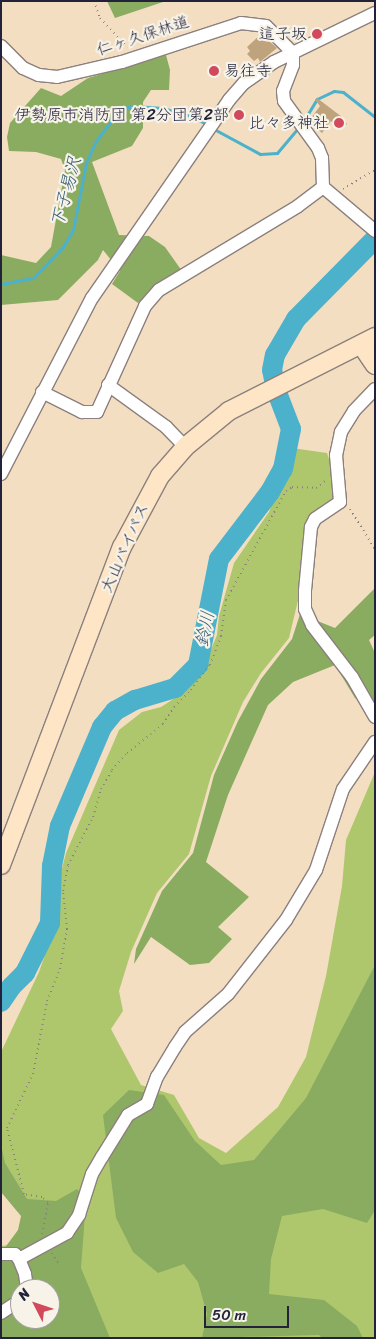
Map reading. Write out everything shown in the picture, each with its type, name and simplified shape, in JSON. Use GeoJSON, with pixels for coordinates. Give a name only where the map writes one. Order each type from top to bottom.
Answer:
{"type":"FeatureCollection","features":[{"type":"Feature","properties":{"kind":"main road"},"geometry":{"type":"LineString","coordinates":[[368,341],[375,365]]}},
{"type":"Feature","properties":{"kind":"main road","name":"大山バイパス"},"geometry":{"type":"LineString","coordinates":[[1,864],[126,538],[160,476],[185,447],[229,411],[368,341]]}},
{"type":"Feature","properties":{"kind":"street"},"geometry":{"type":"LineString","coordinates":[[1,474],[92,298],[216,117],[244,83],[294,53],[375,12]]}},
{"type":"Feature","properties":{"kind":"street","name":"仁ヶ久保林道"},"geometry":{"type":"LineString","coordinates":[[1,46],[23,68],[38,75],[57,77],[134,58],[241,23],[266,26],[294,53]]}},
{"type":"Feature","properties":{"kind":"street"},"geometry":{"type":"LineString","coordinates":[[294,53],[293,65],[283,91],[284,101],[306,130],[322,158],[328,191],[371,227]]}},
{"type":"Feature","properties":{"kind":"street"},"geometry":{"type":"LineString","coordinates":[[42,392],[82,412],[97,412],[145,306],[159,290],[328,191]]}},
{"type":"Feature","properties":{"kind":"street"},"geometry":{"type":"LineString","coordinates":[[108,385],[166,427],[185,447]]}},
{"type":"Feature","properties":{"kind":"street"},"geometry":{"type":"LineString","coordinates":[[375,389],[354,411],[341,432],[336,455],[340,502],[315,519],[311,527],[305,591],[305,609],[312,625],[352,677],[375,717]]}},
{"type":"Feature","properties":{"kind":"street"},"geometry":{"type":"LineString","coordinates":[[19,1259],[67,1233],[79,1216],[92,1174],[128,1115],[147,1104],[157,1078],[185,1032],[228,994],[292,912],[316,870],[342,789],[375,742]]}},
{"type":"Feature","properties":{"kind":"street"},"geometry":{"type":"LineString","coordinates":[[1,1254],[15,1254],[19,1259],[26,1279]]}},
{"type":"Feature","properties":{"kind":"path"},"geometry":{"type":"LineString","coordinates":[[94,1],[100,18],[134,58]]}},
{"type":"Feature","properties":{"kind":"path"},"geometry":{"type":"LineString","coordinates":[[328,191],[375,170]]}},
{"type":"Feature","properties":{"kind":"path"},"geometry":{"type":"LineString","coordinates":[[60,1266],[42,1235],[48,1202],[42,1197],[24,1194],[7,1128],[33,1074],[48,1001],[61,964],[67,929],[63,885],[68,865],[93,817],[108,776],[127,753],[163,724],[174,707],[191,690],[210,665],[221,636],[226,600],[286,491],[292,487],[306,488]]}},
{"type":"Feature","properties":{"kind":"path"},"geometry":{"type":"LineString","coordinates":[[375,576],[375,589]]}},
{"type":"Feature","properties":{"kind":"green space"},"geometry":{"type":"Polygon","coordinates":[[[107,1],[166,1],[115,18],[107,1]]]}},
{"type":"Feature","properties":{"kind":"green space"},"geometry":{"type":"Polygon","coordinates":[[[166,55],[170,70],[169,90],[151,90],[143,102],[143,128],[132,146],[92,162],[119,235],[149,236],[165,247],[182,271],[151,289],[138,303],[112,284],[120,271],[103,250],[98,260],[58,300],[1,305],[1,255],[36,263],[51,247],[65,170],[61,159],[36,152],[9,151],[7,137],[10,123],[41,88],[61,96],[88,78],[166,55]]]}},
{"type":"Feature","properties":{"kind":"green space"},"geometry":{"type":"Polygon","coordinates":[[[292,448],[327,453],[337,483],[332,504],[320,509],[289,638],[261,673],[243,702],[211,776],[189,854],[157,893],[131,952],[119,991],[123,1011],[111,1029],[141,1085],[174,1095],[199,1138],[226,1153],[278,1107],[306,1057],[326,976],[342,886],[346,840],[375,772],[375,1338],[1,1338],[1,1246],[18,1244],[31,1222],[1,1173],[1,1052],[39,972],[57,920],[58,884],[66,853],[119,730],[142,712],[161,707],[178,696],[203,669],[217,635],[219,616],[234,563],[269,512],[292,448]]]}},
{"type":"Feature","properties":{"kind":"green space"},"geometry":{"type":"Polygon","coordinates":[[[375,588],[375,635],[369,640],[375,653],[375,711],[355,698],[335,665],[293,682],[268,705],[228,795],[206,862],[249,897],[218,927],[232,939],[209,963],[190,965],[151,937],[134,964],[136,949],[162,891],[193,853],[214,775],[238,721],[261,679],[292,639],[300,614],[335,628],[375,588]]]}},
{"type":"Feature","properties":{"kind":"green space"},"geometry":{"type":"Polygon","coordinates":[[[375,965],[375,1210],[367,1223],[323,1209],[282,1216],[271,1259],[269,1294],[324,1300],[357,1326],[363,1338],[322,1338],[319,1335],[202,1338],[207,1314],[198,1282],[184,1264],[158,1273],[133,1252],[116,1218],[103,1115],[129,1090],[164,1095],[195,1141],[221,1165],[254,1160],[306,1098],[375,965]]]}},
{"type":"Feature","properties":{"kind":"green space"},"geometry":{"type":"Polygon","coordinates":[[[1,1145],[5,1163],[27,1199],[56,1201],[77,1189],[86,1201],[81,1268],[110,1338],[1,1338],[1,1253],[18,1230],[21,1216],[1,1192],[1,1145]]]}},
{"type":"Feature","properties":{"kind":"building"},"geometry":{"type":"Polygon","coordinates":[[[261,34],[277,48],[260,62],[258,58],[254,61],[247,54],[250,51],[247,47],[261,34]]]}},
{"type":"Feature","properties":{"kind":"building"},"geometry":{"type":"Polygon","coordinates":[[[317,98],[342,117],[347,124],[338,130],[331,121],[322,133],[311,124],[309,121],[320,106],[315,100],[317,98]]]}},
{"type":"Feature","properties":{"kind":"waterway","name":"下子易沢"},"geometry":{"type":"LineString","coordinates":[[303,122],[317,99],[334,91],[343,92],[375,117]]}},
{"type":"Feature","properties":{"kind":"waterway","name":"下子易沢"},"geometry":{"type":"LineString","coordinates":[[1,284],[33,278],[63,247],[73,230],[86,163],[96,141],[120,109],[134,106],[162,108],[189,115],[207,124]]}},
{"type":"Feature","properties":{"kind":"waterway","name":"下子易沢"},"geometry":{"type":"LineString","coordinates":[[212,128],[260,154],[277,153],[299,127]]}},
{"type":"Feature","properties":{"kind":"waterway","name":"鈴川"},"geometry":{"type":"LineString","coordinates":[[1,1002],[11,987],[25,973],[50,923],[52,866],[60,826],[102,727],[115,711],[135,700],[175,688],[198,665],[219,559],[270,492],[283,469],[291,429],[276,390],[272,370],[275,355],[296,319],[375,239]]}},
{"type":"Feature","properties":{"kind":"place","name":"這子坂"},"geometry":{"type":"Point","coordinates":[317,34]}},
{"type":"Feature","properties":{"kind":"place","name":"易往寺"},"geometry":{"type":"Point","coordinates":[214,71]}},
{"type":"Feature","properties":{"kind":"place","name":"伊勢原市消防団 第2分団第2部"},"geometry":{"type":"Point","coordinates":[239,115]}},
{"type":"Feature","properties":{"kind":"place","name":"比々多神社"},"geometry":{"type":"Point","coordinates":[339,123]}}]}
